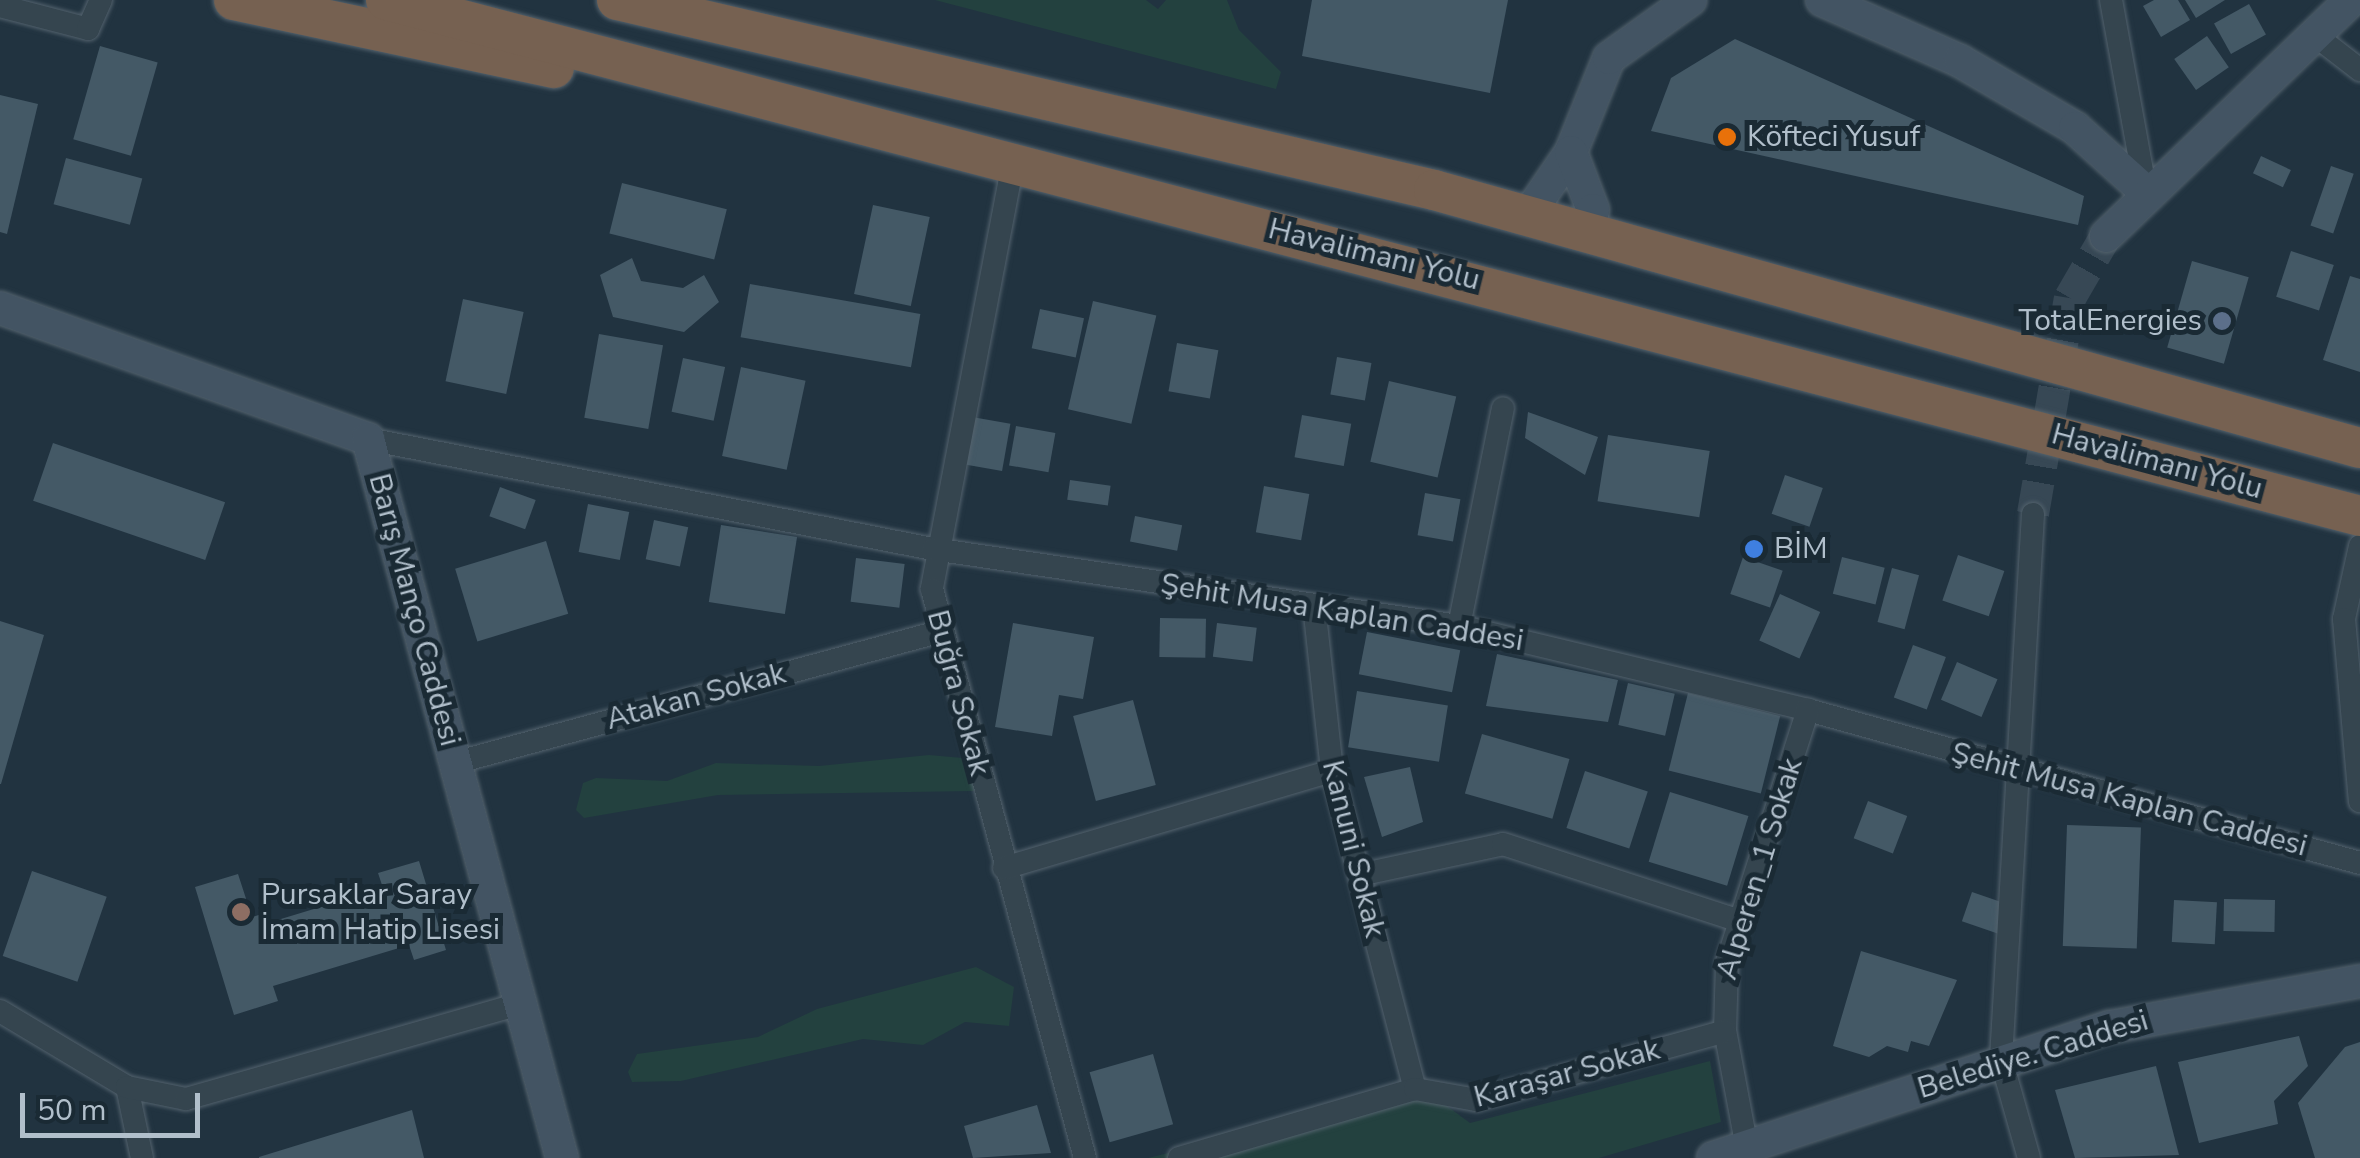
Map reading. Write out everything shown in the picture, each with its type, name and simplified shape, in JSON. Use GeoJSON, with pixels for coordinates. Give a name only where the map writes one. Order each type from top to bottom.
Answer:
{"type":"FeatureCollection","features":[{"type":"Feature","properties":{"kind":"highway"},"geometry":{"type":"LineString","coordinates":[[234,0],[408,42],[770,100]]}},
{"type":"Feature","properties":{"kind":"highway","name":"Havalimanı Yolu"},"geometry":{"type":"LineString","coordinates":[[386,0],[2360,516]]}},
{"type":"Feature","properties":{"kind":"highway"},"geometry":{"type":"LineString","coordinates":[[618,0],[1588,230],[2360,448]]}},
{"type":"Feature","properties":{"kind":"highway"},"geometry":{"type":"LineString","coordinates":[[689,0],[827,50]]}},
{"type":"Feature","properties":{"kind":"street"},"geometry":{"type":"LineString","coordinates":[[0,6],[88,29],[101,0]]}},
{"type":"Feature","properties":{"kind":"street"},"geometry":{"type":"LineString","coordinates":[[1528,215],[1571,152],[1609,58],[1690,0]]}},
{"type":"Feature","properties":{"kind":"street"},"geometry":{"type":"LineString","coordinates":[[1822,0],[1960,61],[2075,128],[2146,192]]}},
{"type":"Feature","properties":{"kind":"street"},"geometry":{"type":"LineString","coordinates":[[2110,0],[2146,192]]}},
{"type":"Feature","properties":{"kind":"street"},"geometry":{"type":"LineString","coordinates":[[2106,236],[2146,192],[2351,0]]}},
{"type":"Feature","properties":{"kind":"street"},"geometry":{"type":"LineString","coordinates":[[2316,36],[2360,70]]}},
{"type":"Feature","properties":{"kind":"street"},"geometry":{"type":"LineString","coordinates":[[1571,152],[1594,210],[1588,230]]}},
{"type":"Feature","properties":{"kind":"street","name":"Buğra Sokak"},"geometry":{"type":"LineString","coordinates":[[1013,164],[932,549],[938,632],[1086,1158]]}},
{"type":"Feature","properties":{"kind":"street","name":"Barış Manço Caddesi"},"geometry":{"type":"LineString","coordinates":[[0,308],[368,439],[562,1158]]}},
{"type":"Feature","properties":{"kind":"street"},"geometry":{"type":"LineString","coordinates":[[1459,626],[1503,408]]}},
{"type":"Feature","properties":{"kind":"street","name":"Şehit Musa Kaplan Caddesi"},"geometry":{"type":"LineString","coordinates":[[368,439],[932,549],[1459,626],[1808,710],[2360,863]]}},
{"type":"Feature","properties":{"kind":"street"},"geometry":{"type":"LineString","coordinates":[[2029,1158],[2001,1059],[2023,772],[2033,514]]}},
{"type":"Feature","properties":{"kind":"street"},"geometry":{"type":"LineString","coordinates":[[2360,546],[2344,619],[2360,801]]}},
{"type":"Feature","properties":{"kind":"street","name":"Kanuni Sokak"},"geometry":{"type":"LineString","coordinates":[[1314,605],[1332,771],[1415,1090]]}},
{"type":"Feature","properties":{"kind":"street","name":"Atakan Sokak"},"geometry":{"type":"LineString","coordinates":[[454,762],[938,632]]}},
{"type":"Feature","properties":{"kind":"street","name":"Alperen_1 Sokak"},"geometry":{"type":"LineString","coordinates":[[1759,1150],[1724,1031],[1726,962],[1808,710]]}},
{"type":"Feature","properties":{"kind":"street"},"geometry":{"type":"LineString","coordinates":[[1004,868],[1332,771]]}},
{"type":"Feature","properties":{"kind":"street"},"geometry":{"type":"LineString","coordinates":[[1359,874],[1503,844],[1740,921]]}},
{"type":"Feature","properties":{"kind":"street","name":"Belediye. Caddesi"},"geometry":{"type":"LineString","coordinates":[[1713,1158],[1759,1150],[2001,1059],[2212,1004],[2360,980]]}},
{"type":"Feature","properties":{"kind":"street"},"geometry":{"type":"LineString","coordinates":[[0,1011],[127,1087],[186,1099],[522,1003]]}},
{"type":"Feature","properties":{"kind":"street","name":"Karaşar Sokak"},"geometry":{"type":"LineString","coordinates":[[1180,1158],[1415,1090],[1477,1100],[1724,1031]]}},
{"type":"Feature","properties":{"kind":"street"},"geometry":{"type":"LineString","coordinates":[[127,1087],[142,1158]]}},
{"type":"Feature","properties":{"kind":"green space"},"geometry":{"type":"Polygon","coordinates":[[[935,0],[1146,0],[1158,9],[1166,0],[1227,0],[1239,30],[1281,72],[1276,89],[935,0]]]}},
{"type":"Feature","properties":{"kind":"green space"},"geometry":{"type":"Polygon","coordinates":[[[929,755],[974,759],[974,791],[718,795],[584,818],[576,810],[583,783],[596,778],[667,781],[716,763],[819,766],[929,755]]]}},
{"type":"Feature","properties":{"kind":"green space"},"geometry":{"type":"Polygon","coordinates":[[[976,967],[1014,987],[1009,1026],[965,1022],[923,1045],[863,1039],[681,1081],[632,1082],[628,1072],[637,1054],[758,1037],[817,1009],[976,967]]]}},
{"type":"Feature","properties":{"kind":"green space"},"geometry":{"type":"Polygon","coordinates":[[[1710,1061],[1721,1122],[1599,1158],[1148,1158],[1425,1090],[1470,1123],[1710,1061]]]}},
{"type":"Feature","properties":{"kind":"building"},"geometry":{"type":"Polygon","coordinates":[[[1312,0],[1508,0],[1490,93],[1302,56],[1312,0]]]}},
{"type":"Feature","properties":{"kind":"building"},"geometry":{"type":"Polygon","coordinates":[[[2154,0],[2178,0],[2190,20],[2161,37],[2143,6],[2154,0]]]}},
{"type":"Feature","properties":{"kind":"building"},"geometry":{"type":"Polygon","coordinates":[[[2185,0],[2225,0],[2196,18],[2185,0]]]}},
{"type":"Feature","properties":{"kind":"building"},"geometry":{"type":"Polygon","coordinates":[[[2249,4],[2266,35],[2231,54],[2214,23],[2249,4]]]}},
{"type":"Feature","properties":{"kind":"building"},"geometry":{"type":"Polygon","coordinates":[[[2207,36],[2229,67],[2196,90],[2174,59],[2207,36]]]}},
{"type":"Feature","properties":{"kind":"building"},"geometry":{"type":"Polygon","coordinates":[[[1735,39],[2084,196],[2078,225],[1651,131],[1671,78],[1735,39]]]}},
{"type":"Feature","properties":{"kind":"building"},"geometry":{"type":"Polygon","coordinates":[[[100,46],[158,63],[131,156],[73,139],[100,46]]]}},
{"type":"Feature","properties":{"kind":"building"},"geometry":{"type":"Polygon","coordinates":[[[0,95],[38,104],[7,234],[0,232],[0,95]]]}},
{"type":"Feature","properties":{"kind":"building"},"geometry":{"type":"Polygon","coordinates":[[[2261,156],[2291,170],[2283,187],[2253,173],[2261,156]]]}},
{"type":"Feature","properties":{"kind":"building"},"geometry":{"type":"Polygon","coordinates":[[[66,158],[142,178],[130,225],[54,204],[66,158]]]}},
{"type":"Feature","properties":{"kind":"building"},"geometry":{"type":"Polygon","coordinates":[[[2331,166],[2354,174],[2333,233],[2310,226],[2331,166]]]}},
{"type":"Feature","properties":{"kind":"building"},"geometry":{"type":"Polygon","coordinates":[[[622,183],[727,209],[714,260],[609,233],[622,183]]]}},
{"type":"Feature","properties":{"kind":"building"},"geometry":{"type":"Polygon","coordinates":[[[873,205],[930,217],[911,306],[854,294],[873,205]]]}},
{"type":"Feature","properties":{"kind":"building"},"geometry":{"type":"Polygon","coordinates":[[[2291,251],[2334,265],[2319,311],[2276,297],[2291,251]]]}},
{"type":"Feature","properties":{"kind":"building"},"geometry":{"type":"Polygon","coordinates":[[[632,258],[641,281],[683,288],[704,275],[719,302],[684,332],[613,317],[600,275],[632,258]]]}},
{"type":"Feature","properties":{"kind":"building"},"geometry":{"type":"Polygon","coordinates":[[[2192,261],[2249,277],[2224,364],[2167,348],[2192,261]]]}},
{"type":"Feature","properties":{"kind":"building"},"geometry":{"type":"Polygon","coordinates":[[[2350,276],[2360,279],[2360,372],[2323,360],[2350,276]]]}},
{"type":"Feature","properties":{"kind":"building"},"geometry":{"type":"Polygon","coordinates":[[[750,284],[920,314],[911,367],[741,337],[750,284]]]}},
{"type":"Feature","properties":{"kind":"building"},"geometry":{"type":"Polygon","coordinates":[[[463,299],[524,312],[506,394],[446,381],[463,299]]]}},
{"type":"Feature","properties":{"kind":"building"},"geometry":{"type":"Polygon","coordinates":[[[1093,301],[1156,316],[1131,424],[1068,409],[1093,301]]]}},
{"type":"Feature","properties":{"kind":"building"},"geometry":{"type":"Polygon","coordinates":[[[1040,309],[1084,318],[1076,357],[1032,348],[1040,309]]]}},
{"type":"Feature","properties":{"kind":"building"},"geometry":{"type":"Polygon","coordinates":[[[599,334],[663,345],[648,429],[584,418],[599,334]]]}},
{"type":"Feature","properties":{"kind":"building"},"geometry":{"type":"Polygon","coordinates":[[[1177,343],[1218,350],[1210,399],[1168,391],[1177,343]]]}},
{"type":"Feature","properties":{"kind":"building"},"geometry":{"type":"Polygon","coordinates":[[[1337,357],[1371,363],[1365,401],[1330,394],[1337,357]]]}},
{"type":"Feature","properties":{"kind":"building"},"geometry":{"type":"Polygon","coordinates":[[[683,358],[725,367],[714,421],[672,412],[683,358]]]}},
{"type":"Feature","properties":{"kind":"building"},"geometry":{"type":"Polygon","coordinates":[[[741,367],[806,381],[787,470],[722,456],[741,367]]]}},
{"type":"Feature","properties":{"kind":"building"},"geometry":{"type":"Polygon","coordinates":[[[1389,381],[1456,397],[1438,477],[1370,462],[1389,381]]]}},
{"type":"Feature","properties":{"kind":"building"},"geometry":{"type":"Polygon","coordinates":[[[1528,412],[1598,437],[1585,475],[1525,438],[1528,412]]]}},
{"type":"Feature","properties":{"kind":"building"},"geometry":{"type":"Polygon","coordinates":[[[1302,415],[1351,424],[1344,466],[1295,457],[1302,415]]]}},
{"type":"Feature","properties":{"kind":"building"},"geometry":{"type":"Polygon","coordinates":[[[972,417],[1010,424],[1002,471],[964,464],[972,417]]]}},
{"type":"Feature","properties":{"kind":"building"},"geometry":{"type":"Polygon","coordinates":[[[1016,426],[1055,433],[1048,472],[1009,465],[1016,426]]]}},
{"type":"Feature","properties":{"kind":"building"},"geometry":{"type":"Polygon","coordinates":[[[1608,435],[1710,451],[1699,517],[1598,501],[1608,435]]]}},
{"type":"Feature","properties":{"kind":"building"},"geometry":{"type":"Polygon","coordinates":[[[53,443],[225,502],[205,560],[33,501],[53,443]]]}},
{"type":"Feature","properties":{"kind":"building"},"geometry":{"type":"Polygon","coordinates":[[[1785,475],[1823,488],[1809,527],[1772,514],[1785,475]]]}},
{"type":"Feature","properties":{"kind":"building"},"geometry":{"type":"Polygon","coordinates":[[[1070,480],[1111,486],[1108,506],[1067,500],[1070,480]]]}},
{"type":"Feature","properties":{"kind":"building"},"geometry":{"type":"Polygon","coordinates":[[[1264,486],[1309,494],[1301,540],[1256,532],[1264,486]]]}},
{"type":"Feature","properties":{"kind":"building"},"geometry":{"type":"Polygon","coordinates":[[[500,487],[536,500],[525,529],[489,516],[500,487]]]}},
{"type":"Feature","properties":{"kind":"building"},"geometry":{"type":"Polygon","coordinates":[[[1425,493],[1460,499],[1453,542],[1418,535],[1425,493]]]}},
{"type":"Feature","properties":{"kind":"building"},"geometry":{"type":"Polygon","coordinates":[[[588,504],[629,512],[620,560],[579,552],[588,504]]]}},
{"type":"Feature","properties":{"kind":"building"},"geometry":{"type":"Polygon","coordinates":[[[1135,516],[1182,525],[1177,551],[1130,542],[1135,516]]]}},
{"type":"Feature","properties":{"kind":"building"},"geometry":{"type":"Polygon","coordinates":[[[654,520],[688,527],[680,566],[646,559],[654,520]]]}},
{"type":"Feature","properties":{"kind":"building"},"geometry":{"type":"Polygon","coordinates":[[[721,525],[797,537],[785,614],[709,602],[721,525]]]}},
{"type":"Feature","properties":{"kind":"building"},"geometry":{"type":"Polygon","coordinates":[[[546,541],[568,614],[477,641],[455,569],[546,541]]]}},
{"type":"Feature","properties":{"kind":"building"},"geometry":{"type":"Polygon","coordinates":[[[1958,555],[2004,571],[1989,616],[1942,600],[1958,555]]]}},
{"type":"Feature","properties":{"kind":"building"},"geometry":{"type":"Polygon","coordinates":[[[1743,557],[1783,571],[1770,608],[1730,594],[1743,557]]]}},
{"type":"Feature","properties":{"kind":"building"},"geometry":{"type":"Polygon","coordinates":[[[1842,557],[1885,568],[1875,605],[1833,594],[1842,557]]]}},
{"type":"Feature","properties":{"kind":"building"},"geometry":{"type":"Polygon","coordinates":[[[856,558],[905,564],[899,608],[851,602],[856,558]]]}},
{"type":"Feature","properties":{"kind":"building"},"geometry":{"type":"Polygon","coordinates":[[[1892,568],[1919,575],[1905,629],[1878,622],[1892,568]]]}},
{"type":"Feature","properties":{"kind":"building"},"geometry":{"type":"Polygon","coordinates":[[[1780,594],[1820,612],[1799,658],[1759,641],[1780,594]]]}},
{"type":"Feature","properties":{"kind":"building"},"geometry":{"type":"Polygon","coordinates":[[[1160,618],[1206,619],[1205,658],[1159,657],[1160,618]]]}},
{"type":"Feature","properties":{"kind":"building"},"geometry":{"type":"Polygon","coordinates":[[[0,621],[44,635],[1,784],[0,784],[0,621]]]}},
{"type":"Feature","properties":{"kind":"building"},"geometry":{"type":"Polygon","coordinates":[[[1013,623],[1094,637],[1083,699],[1059,695],[1052,736],[995,727],[1013,623]]]}},
{"type":"Feature","properties":{"kind":"building"},"geometry":{"type":"Polygon","coordinates":[[[1217,623],[1257,628],[1253,662],[1213,657],[1217,623]]]}},
{"type":"Feature","properties":{"kind":"building"},"geometry":{"type":"Polygon","coordinates":[[[1367,632],[1460,650],[1452,692],[1359,674],[1367,632]]]}},
{"type":"Feature","properties":{"kind":"building"},"geometry":{"type":"Polygon","coordinates":[[[1913,645],[1946,657],[1927,710],[1894,698],[1913,645]]]}},
{"type":"Feature","properties":{"kind":"building"},"geometry":{"type":"Polygon","coordinates":[[[1497,654],[1618,680],[1608,722],[1486,706],[1497,654]]]}},
{"type":"Feature","properties":{"kind":"building"},"geometry":{"type":"Polygon","coordinates":[[[1957,662],[1998,679],[1981,717],[1941,700],[1957,662]]]}},
{"type":"Feature","properties":{"kind":"building"},"geometry":{"type":"Polygon","coordinates":[[[1628,683],[1675,694],[1665,736],[1618,725],[1628,683]]]}},
{"type":"Feature","properties":{"kind":"building"},"geometry":{"type":"Polygon","coordinates":[[[1357,691],[1448,705],[1439,762],[1348,747],[1357,691]]]}},
{"type":"Feature","properties":{"kind":"building"},"geometry":{"type":"Polygon","coordinates":[[[1688,693],[1780,716],[1761,794],[1669,771],[1688,693]]]}},
{"type":"Feature","properties":{"kind":"building"},"geometry":{"type":"Polygon","coordinates":[[[1133,700],[1156,785],[1096,801],[1073,716],[1133,700]]]}},
{"type":"Feature","properties":{"kind":"building"},"geometry":{"type":"Polygon","coordinates":[[[1482,734],[1569,759],[1552,819],[1465,794],[1482,734]]]}},
{"type":"Feature","properties":{"kind":"building"},"geometry":{"type":"Polygon","coordinates":[[[1410,767],[1423,822],[1382,837],[1364,777],[1410,767]]]}},
{"type":"Feature","properties":{"kind":"building"},"geometry":{"type":"Polygon","coordinates":[[[1585,771],[1648,791],[1629,848],[1566,828],[1585,771]]]}},
{"type":"Feature","properties":{"kind":"building"},"geometry":{"type":"Polygon","coordinates":[[[1670,792],[1748,816],[1727,886],[1649,862],[1670,792]]]}},
{"type":"Feature","properties":{"kind":"building"},"geometry":{"type":"Polygon","coordinates":[[[1868,801],[1907,816],[1893,853],[1854,838],[1868,801]]]}},
{"type":"Feature","properties":{"kind":"building"},"geometry":{"type":"Polygon","coordinates":[[[2067,825],[2141,828],[2137,949],[2063,946],[2067,825]]]}},
{"type":"Feature","properties":{"kind":"building"},"geometry":{"type":"Polygon","coordinates":[[[419,861],[446,950],[414,960],[409,945],[273,986],[278,1001],[234,1015],[195,887],[238,874],[252,917],[268,912],[271,922],[383,888],[378,873],[419,861]]]}},
{"type":"Feature","properties":{"kind":"building"},"geometry":{"type":"Polygon","coordinates":[[[32,871],[107,897],[77,982],[3,956],[32,871]]]}},
{"type":"Feature","properties":{"kind":"building"},"geometry":{"type":"Polygon","coordinates":[[[1972,892],[2010,905],[2000,934],[1962,921],[1972,892]]]}},
{"type":"Feature","properties":{"kind":"building"},"geometry":{"type":"Polygon","coordinates":[[[2224,899],[2275,900],[2274,932],[2223,931],[2224,899]]]}},
{"type":"Feature","properties":{"kind":"building"},"geometry":{"type":"Polygon","coordinates":[[[2174,900],[2217,902],[2215,944],[2172,942],[2174,900]]]}},
{"type":"Feature","properties":{"kind":"building"},"geometry":{"type":"Polygon","coordinates":[[[1861,951],[1957,980],[1929,1046],[1911,1041],[1908,1052],[1887,1046],[1869,1057],[1833,1046],[1861,951]]]}},
{"type":"Feature","properties":{"kind":"building"},"geometry":{"type":"Polygon","coordinates":[[[2299,1036],[2308,1066],[2274,1101],[2278,1124],[2199,1143],[2178,1062],[2299,1036]]]}},
{"type":"Feature","properties":{"kind":"building"},"geometry":{"type":"Polygon","coordinates":[[[2360,1042],[2360,1158],[2315,1158],[2298,1103],[2345,1047],[2360,1042]]]}},
{"type":"Feature","properties":{"kind":"building"},"geometry":{"type":"Polygon","coordinates":[[[1153,1054],[1173,1124],[1110,1142],[1090,1072],[1153,1054]]]}},
{"type":"Feature","properties":{"kind":"building"},"geometry":{"type":"Polygon","coordinates":[[[2156,1066],[2179,1155],[2075,1158],[2055,1090],[2156,1066]]]}},
{"type":"Feature","properties":{"kind":"building"},"geometry":{"type":"Polygon","coordinates":[[[1037,1105],[1051,1153],[973,1158],[964,1126],[1037,1105]]]}},
{"type":"Feature","properties":{"kind":"building"},"geometry":{"type":"Polygon","coordinates":[[[412,1110],[424,1158],[259,1158],[259,1157],[412,1110]]]}},
{"type":"Feature","properties":{"kind":"tunnel"},"geometry":{"type":"LineString","coordinates":[[2033,514],[2070,298],[2106,236]]}},
{"type":"Feature","properties":{"kind":"place","name":"Köfteci Yusuf"},"geometry":{"type":"Point","coordinates":[1727,137]}},
{"type":"Feature","properties":{"kind":"place","name":"TotalEnergies"},"geometry":{"type":"Point","coordinates":[2222,321]}},
{"type":"Feature","properties":{"kind":"place","name":"BİM"},"geometry":{"type":"Point","coordinates":[1754,549]}},
{"type":"Feature","properties":{"kind":"place","name":"Pursaklar Saray İmam Hatip Lisesi"},"geometry":{"type":"Point","coordinates":[241,912]}}]}
